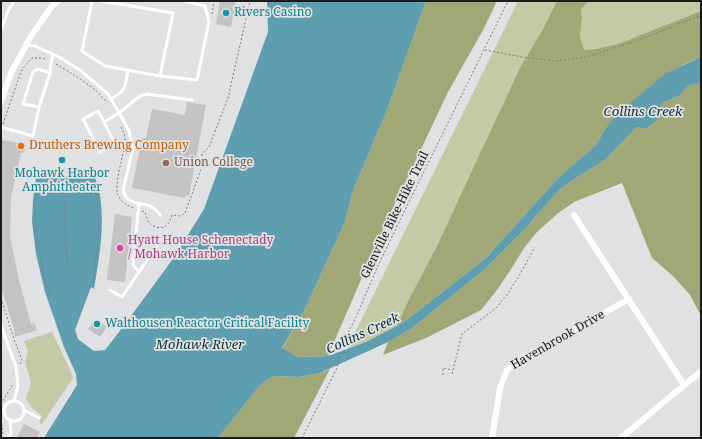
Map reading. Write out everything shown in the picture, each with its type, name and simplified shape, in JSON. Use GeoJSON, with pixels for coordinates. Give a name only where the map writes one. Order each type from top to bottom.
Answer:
{"type":"FeatureCollection","features":[{"type":"Feature","properties":{"kind":"street"},"geometry":{"type":"LineString","coordinates":[[1,101],[11,73],[31,36],[52,6],[58,1]]}},
{"type":"Feature","properties":{"kind":"street"},"geometry":{"type":"LineString","coordinates":[[574,215],[684,385]]}},
{"type":"Feature","properties":{"kind":"street","name":"Havenbrook Drive"},"geometry":{"type":"LineString","coordinates":[[492,438],[500,388],[507,370],[517,361],[629,299]]}},
{"type":"Feature","properties":{"kind":"street"},"geometry":{"type":"LineString","coordinates":[[621,438],[701,372]]}},
{"type":"Feature","properties":{"kind":"lane"},"geometry":{"type":"LineString","coordinates":[[1,29],[8,11],[14,1]]}},
{"type":"Feature","properties":{"kind":"lane"},"geometry":{"type":"LineString","coordinates":[[92,1],[82,51],[105,66],[160,76],[197,80],[209,22],[205,6],[184,1]]}},
{"type":"Feature","properties":{"kind":"lane"},"geometry":{"type":"LineString","coordinates":[[101,1],[173,13],[160,76]]}},
{"type":"Feature","properties":{"kind":"lane"},"geometry":{"type":"LineString","coordinates":[[26,45],[35,46],[80,70],[108,94],[129,131],[133,148],[124,190],[125,195],[132,202],[149,206],[160,215]]}},
{"type":"Feature","properties":{"kind":"lane"},"geometry":{"type":"LineString","coordinates":[[2,126],[33,136],[39,107],[50,73],[53,55]]}},
{"type":"Feature","properties":{"kind":"lane"},"geometry":{"type":"LineString","coordinates":[[39,107],[23,104],[31,78],[33,72],[38,69],[50,73]]}},
{"type":"Feature","properties":{"kind":"lane"},"geometry":{"type":"LineString","coordinates":[[111,99],[123,91],[128,70]]}},
{"type":"Feature","properties":{"kind":"lane"},"geometry":{"type":"LineString","coordinates":[[104,122],[118,114],[140,96],[147,94],[192,100]]}},
{"type":"Feature","properties":{"kind":"lane"},"geometry":{"type":"LineString","coordinates":[[98,111],[104,122],[115,144],[100,152],[82,119],[98,111]]}},
{"type":"Feature","properties":{"kind":"lane"},"geometry":{"type":"LineString","coordinates":[[139,204],[133,265],[139,272]]}},
{"type":"Feature","properties":{"kind":"lane"},"geometry":{"type":"LineString","coordinates":[[110,290],[122,297],[158,244],[135,240]]}},
{"type":"Feature","properties":{"kind":"lane"},"geometry":{"type":"LineString","coordinates":[[1,325],[16,367],[18,386],[14,401]]}},
{"type":"Feature","properties":{"kind":"lane"},"geometry":{"type":"LineString","coordinates":[[14,401],[20,402],[24,410],[23,416],[14,421],[5,416],[4,409],[8,403],[14,401]]}},
{"type":"Feature","properties":{"kind":"lane"},"geometry":{"type":"LineString","coordinates":[[24,410],[39,418]]}},
{"type":"Feature","properties":{"kind":"lane"},"geometry":{"type":"LineString","coordinates":[[8,438],[11,433],[10,420]]}},
{"type":"Feature","properties":{"kind":"path"},"geometry":{"type":"LineString","coordinates":[[118,114],[125,137],[125,146],[118,181],[117,193],[119,198],[128,205],[145,212],[146,218],[151,225],[158,228],[165,227],[170,223],[172,215],[180,216],[185,213],[203,164],[202,154],[210,147],[228,98],[250,1]]}},
{"type":"Feature","properties":{"kind":"path","name":"Glenville Bike-Hike Trail"},"geometry":{"type":"LineString","coordinates":[[302,438],[337,368],[340,349],[399,221],[508,1]]}},
{"type":"Feature","properties":{"kind":"path"},"geometry":{"type":"LineString","coordinates":[[484,50],[527,58],[556,61],[587,57],[639,40],[701,15]]}},
{"type":"Feature","properties":{"kind":"path"},"geometry":{"type":"LineString","coordinates":[[2,126],[23,68],[32,58],[47,59],[85,82],[101,95],[106,102],[114,104]]}},
{"type":"Feature","properties":{"kind":"path"},"geometry":{"type":"LineString","coordinates":[[49,295],[42,269],[36,223],[36,203],[39,177],[63,182],[91,175],[97,198],[99,231],[93,284]]}},
{"type":"Feature","properties":{"kind":"path"},"geometry":{"type":"LineString","coordinates":[[63,176],[67,263]]}},
{"type":"Feature","properties":{"kind":"path"},"geometry":{"type":"LineString","coordinates":[[452,374],[462,334],[495,308],[506,296],[519,276],[535,246]]}},
{"type":"Feature","properties":{"kind":"path"},"geometry":{"type":"LineString","coordinates":[[1,298],[22,360],[21,364],[16,367]]}},
{"type":"Feature","properties":{"kind":"path"},"geometry":{"type":"LineString","coordinates":[[443,376],[443,368],[453,370]]}},
{"type":"Feature","properties":{"kind":"path"},"geometry":{"type":"LineString","coordinates":[[1,404],[15,381]]}},
{"type":"Feature","properties":{"kind":"path"},"geometry":{"type":"LineString","coordinates":[[1,420],[3,432],[1,438]]}},
{"type":"Feature","properties":{"kind":"green space"},"geometry":{"type":"Polygon","coordinates":[[[426,1],[497,1],[483,30],[448,92],[386,222],[328,356],[297,357],[282,349],[304,311],[345,222],[352,193],[387,110],[426,1]]]}},
{"type":"Feature","properties":{"kind":"green space"},"geometry":{"type":"Polygon","coordinates":[[[518,1],[557,1],[397,326],[366,342],[347,349],[518,1]]]}},
{"type":"Feature","properties":{"kind":"green space"},"geometry":{"type":"Polygon","coordinates":[[[557,1],[589,1],[581,9],[582,18],[580,36],[584,50],[618,44],[701,11],[701,57],[683,65],[604,131],[596,145],[559,177],[486,258],[397,326],[409,299],[436,248],[520,68],[542,31],[557,1]]]}},
{"type":"Feature","properties":{"kind":"green space"},"geometry":{"type":"Polygon","coordinates":[[[589,1],[701,1],[701,11],[618,44],[596,49],[583,50],[580,37],[582,19],[581,9],[589,1]]]}},
{"type":"Feature","properties":{"kind":"green space"},"geometry":{"type":"Polygon","coordinates":[[[701,82],[701,316],[690,295],[673,276],[652,258],[622,183],[574,202],[557,214],[537,232],[524,248],[497,290],[481,310],[426,338],[383,355],[388,342],[411,329],[486,268],[523,231],[559,190],[605,160],[637,127],[646,129],[657,120],[662,103],[679,96],[689,85],[698,84],[701,82]]]}},
{"type":"Feature","properties":{"kind":"green space"},"geometry":{"type":"Polygon","coordinates":[[[52,332],[73,378],[42,424],[39,423],[42,416],[32,408],[26,399],[31,383],[25,362],[28,351],[24,341],[52,332]]]}},
{"type":"Feature","properties":{"kind":"green space"},"geometry":{"type":"Polygon","coordinates":[[[330,369],[294,438],[218,438],[261,384],[274,376],[299,377],[320,373],[330,369]]]}},
{"type":"Feature","properties":{"kind":"water","name":"Mohawk River"},"geometry":{"type":"Polygon","coordinates":[[[267,1],[426,1],[387,110],[352,193],[345,222],[304,311],[282,348],[297,357],[328,356],[366,342],[404,322],[486,258],[559,177],[596,145],[604,131],[617,114],[665,74],[701,57],[701,82],[698,84],[689,85],[679,96],[662,103],[657,120],[646,129],[637,127],[605,160],[559,190],[523,231],[486,268],[411,329],[388,342],[320,373],[299,377],[274,376],[261,384],[218,438],[44,438],[77,385],[76,374],[64,347],[45,292],[36,254],[32,222],[37,170],[52,175],[65,176],[78,174],[92,168],[100,195],[102,219],[101,242],[94,289],[91,287],[75,330],[78,339],[94,351],[105,350],[175,256],[204,209],[268,32],[267,1]]]}},
{"type":"Feature","properties":{"kind":"building","name":"Rivers Casino"},"geometry":{"type":"Polygon","coordinates":[[[220,1],[236,1],[231,27],[216,24],[220,1]]]}},
{"type":"Feature","properties":{"kind":"building","name":"Union College"},"geometry":{"type":"Polygon","coordinates":[[[187,102],[206,105],[189,196],[185,195],[185,198],[132,188],[142,138],[146,138],[152,109],[185,115],[187,102]]]}},
{"type":"Feature","properties":{"kind":"building"},"geometry":{"type":"Polygon","coordinates":[[[1,140],[26,144],[24,153],[21,153],[11,197],[10,237],[19,280],[31,324],[34,323],[37,330],[15,337],[1,287],[1,140]]]}},
{"type":"Feature","properties":{"kind":"building","name":"Hyatt House Schenectady / Mohawk Harbor"},"geometry":{"type":"Polygon","coordinates":[[[115,214],[132,217],[125,282],[107,280],[115,214]]]}},
{"type":"Feature","properties":{"kind":"building","name":"Walthousen Reactor Critical Facility"},"geometry":{"type":"Polygon","coordinates":[[[96,319],[107,327],[100,337],[88,329],[96,319]]]}},
{"type":"Feature","properties":{"kind":"building"},"geometry":{"type":"Polygon","coordinates":[[[24,424],[40,432],[37,438],[17,438],[24,424]]]}},
{"type":"Feature","properties":{"kind":"place","name":"Rivers Casino"},"geometry":{"type":"Point","coordinates":[226,13]}},
{"type":"Feature","properties":{"kind":"place","name":"Druthers Brewing Company"},"geometry":{"type":"Point","coordinates":[21,146]}},
{"type":"Feature","properties":{"kind":"place","name":"Mohawk Harbor Amphitheater"},"geometry":{"type":"Point","coordinates":[62,160]}},
{"type":"Feature","properties":{"kind":"place","name":"Union College"},"geometry":{"type":"Point","coordinates":[166,163]}},
{"type":"Feature","properties":{"kind":"place","name":"Hyatt House Schenectady / Mohawk Harbor"},"geometry":{"type":"Point","coordinates":[120,248]}},
{"type":"Feature","properties":{"kind":"place","name":"Walthousen Reactor Critical Facility"},"geometry":{"type":"Point","coordinates":[97,324]}},
{"type":"Feature","properties":{"kind":"water label","name":"Collins Creek"},"geometry":{"type":"Point","coordinates":[643,112]}},
{"type":"Feature","properties":{"kind":"water label","name":"Collins Creek"},"geometry":{"type":"Point","coordinates":[363,334]}}]}
